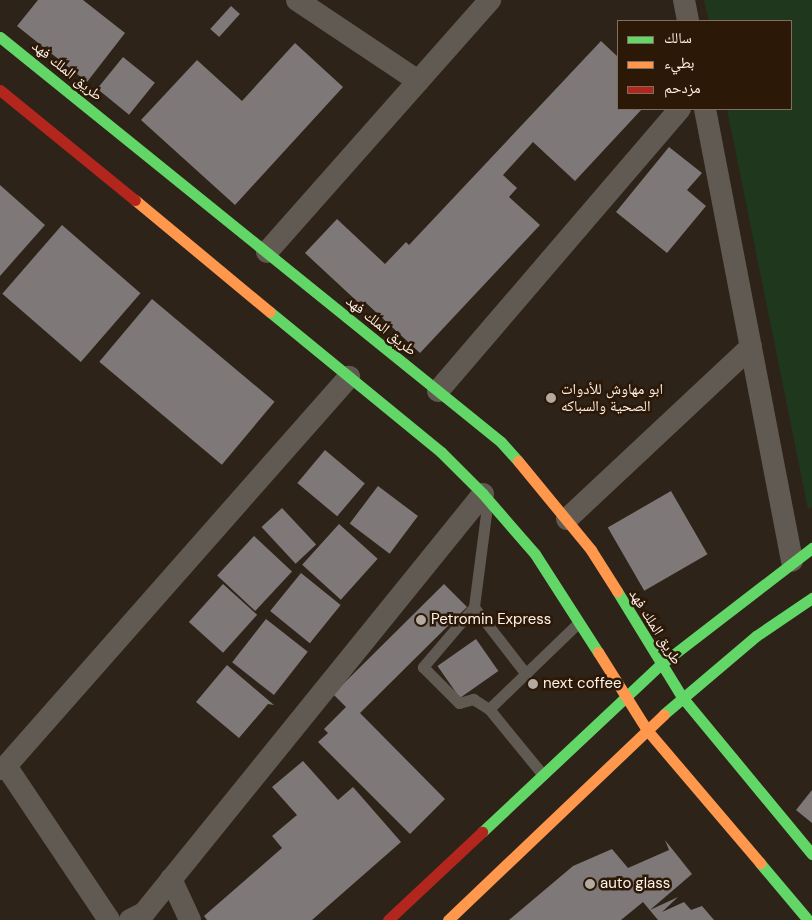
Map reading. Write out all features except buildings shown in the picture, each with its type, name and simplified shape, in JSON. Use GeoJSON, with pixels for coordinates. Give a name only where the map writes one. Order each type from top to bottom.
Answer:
{"type":"FeatureCollection","features":[{"type":"Feature","properties":{"kind":"main road","name":"طريق الملك فهد"},"geometry":{"type":"LineString","coordinates":[[0,37],[501,442],[567,519],[590,550],[660,665],[682,697],[812,854]]}},
{"type":"Feature","properties":{"kind":"main road"},"geometry":{"type":"LineString","coordinates":[[0,90],[441,452],[483,494],[534,554],[624,698],[647,730],[808,920]]}},
{"type":"Feature","properties":{"kind":"main road"},"geometry":{"type":"LineString","coordinates":[[388,920],[660,665],[792,561],[812,548]]}},
{"type":"Feature","properties":{"kind":"main road"},"geometry":{"type":"LineString","coordinates":[[448,920],[682,697],[756,636],[812,598]]}},
{"type":"Feature","properties":{"kind":"street"},"geometry":{"type":"LineString","coordinates":[[297,0],[418,81]]}},
{"type":"Feature","properties":{"kind":"street"},"geometry":{"type":"LineString","coordinates":[[267,252],[490,0]]}},
{"type":"Feature","properties":{"kind":"street"},"geometry":{"type":"LineString","coordinates":[[684,0],[688,20]]}},
{"type":"Feature","properties":{"kind":"street"},"geometry":{"type":"LineString","coordinates":[[438,391],[679,110]]}},
{"type":"Feature","properties":{"kind":"street"},"geometry":{"type":"LineString","coordinates":[[705,110],[792,561]]}},
{"type":"Feature","properties":{"kind":"street"},"geometry":{"type":"LineString","coordinates":[[567,519],[751,347]]}},
{"type":"Feature","properties":{"kind":"street"},"geometry":{"type":"LineString","coordinates":[[109,920],[3,767],[349,377]]}},
{"type":"Feature","properties":{"kind":"street"},"geometry":{"type":"LineString","coordinates":[[130,920],[144,913],[483,494]]}},
{"type":"Feature","properties":{"kind":"street"},"geometry":{"type":"LineString","coordinates":[[171,879],[190,920]]}},
{"type":"Feature","properties":{"kind":"lane"},"geometry":{"type":"LineString","coordinates":[[483,494],[486,514],[474,607],[422,667],[459,703],[473,699],[489,709],[543,775]]}},
{"type":"Feature","properties":{"kind":"lane"},"geometry":{"type":"LineString","coordinates":[[474,607],[526,674]]}},
{"type":"Feature","properties":{"kind":"lane"},"geometry":{"type":"LineString","coordinates":[[489,709],[578,623]]}},
{"type":"Feature","properties":{"kind":"green space"},"geometry":{"type":"Polygon","coordinates":[[[704,0],[812,0],[812,507],[808,509],[727,110],[792,110],[792,20],[709,20],[704,0]]]}},
{"type":"Feature","properties":{"kind":"traffic: fast"},"geometry":{"type":"LineString","coordinates":[[0,37],[501,442],[518,461]]}},
{"type":"Feature","properties":{"kind":"traffic: fast"},"geometry":{"type":"LineString","coordinates":[[270,312],[441,452],[483,494],[535,554],[598,652]]}},
{"type":"Feature","properties":{"kind":"traffic: fast"},"geometry":{"type":"LineString","coordinates":[[482,832],[660,665],[812,548]]}},
{"type":"Feature","properties":{"kind":"traffic: fast"},"geometry":{"type":"LineString","coordinates":[[617,591],[682,697],[812,854]]}},
{"type":"Feature","properties":{"kind":"traffic: fast"},"geometry":{"type":"LineString","coordinates":[[664,714],[756,636],[812,598]]}},
{"type":"Feature","properties":{"kind":"traffic: fast"},"geometry":{"type":"LineString","coordinates":[[760,863],[808,920]]}},
{"type":"Feature","properties":{"kind":"traffic: slow"},"geometry":{"type":"LineString","coordinates":[[135,200],[270,312]]}},
{"type":"Feature","properties":{"kind":"traffic: slow"},"geometry":{"type":"LineString","coordinates":[[518,461],[591,550],[617,591]]}},
{"type":"Feature","properties":{"kind":"traffic: slow"},"geometry":{"type":"LineString","coordinates":[[598,652],[647,730],[760,863]]}},
{"type":"Feature","properties":{"kind":"traffic: slow"},"geometry":{"type":"LineString","coordinates":[[448,920],[664,714]]}},
{"type":"Feature","properties":{"kind":"traffic: jam"},"geometry":{"type":"LineString","coordinates":[[0,90],[135,200]]}},
{"type":"Feature","properties":{"kind":"traffic: jam"},"geometry":{"type":"LineString","coordinates":[[388,920],[482,832]]}},
{"type":"Feature","properties":{"kind":"place","name":"ابو مهاوش للأدوات الصحية والسباكه"},"geometry":{"type":"Point","coordinates":[551,398]}},
{"type":"Feature","properties":{"kind":"place","name":"Petromin Express"},"geometry":{"type":"Point","coordinates":[421,620]}},
{"type":"Feature","properties":{"kind":"place","name":"next coffee"},"geometry":{"type":"Point","coordinates":[533,684]}},
{"type":"Feature","properties":{"kind":"place","name":"auto glass"},"geometry":{"type":"Point","coordinates":[590,884]}}]}
